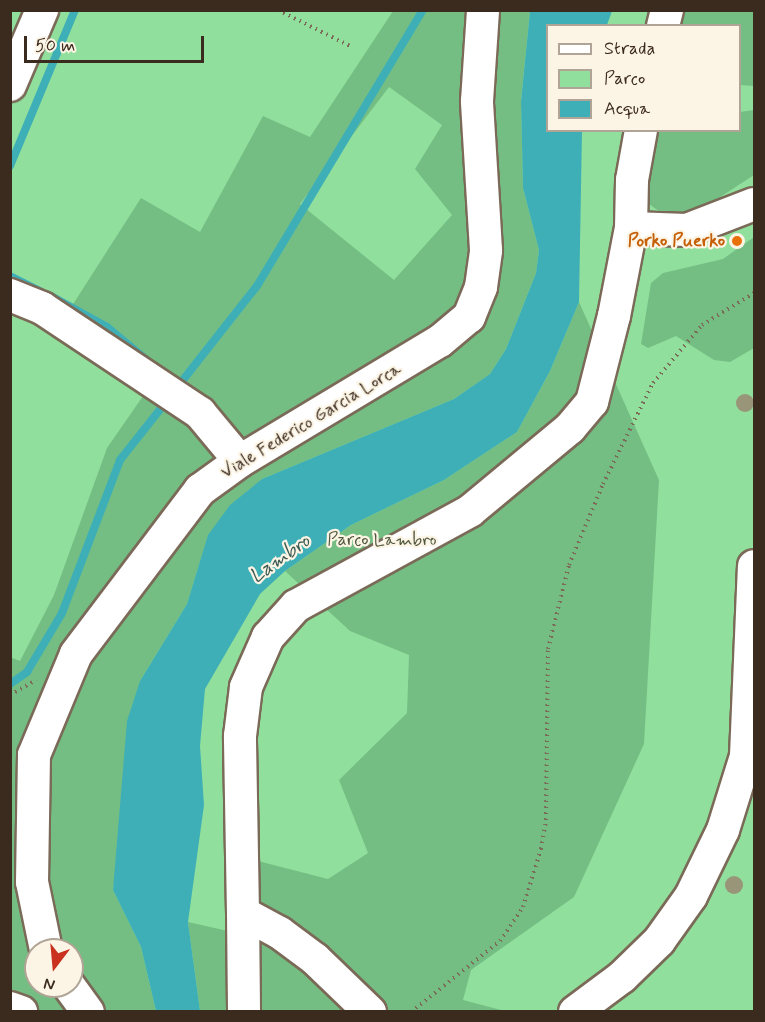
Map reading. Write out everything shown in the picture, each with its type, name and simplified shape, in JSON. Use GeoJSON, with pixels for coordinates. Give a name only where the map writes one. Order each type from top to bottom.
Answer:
{"type":"FeatureCollection","features":[{"type":"Feature","properties":{"kind":"street"},"geometry":{"type":"LineString","coordinates":[[10,85],[42,10]]}},
{"type":"Feature","properties":{"kind":"street","name":"Viale Federico Garcia Lorca"},"geometry":{"type":"LineString","coordinates":[[43,938],[34,908],[31,827],[34,755],[48,716],[76,654],[201,490],[240,461],[373,384],[440,341],[469,317],[481,287],[486,250],[477,101],[483,10]]}},
{"type":"Feature","properties":{"kind":"street"},"geometry":{"type":"LineString","coordinates":[[244,1011],[240,736],[246,687],[268,637],[296,606],[335,581],[427,537],[470,511],[570,428],[592,402],[614,316],[630,228],[632,180],[640,132]]}},
{"type":"Feature","properties":{"kind":"street"},"geometry":{"type":"LineString","coordinates":[[630,228],[687,230],[754,204]]}},
{"type":"Feature","properties":{"kind":"street"},"geometry":{"type":"LineString","coordinates":[[10,295],[42,308],[200,413],[240,461]]}},
{"type":"Feature","properties":{"kind":"street"},"geometry":{"type":"LineString","coordinates":[[575,1011],[632,969],[682,910],[723,830],[750,750],[754,566]]}},
{"type":"Feature","properties":{"kind":"street"},"geometry":{"type":"LineString","coordinates":[[243,913],[280,933],[315,958],[370,1011]]}},
{"type":"Feature","properties":{"kind":"street"},"geometry":{"type":"LineString","coordinates":[[78,998],[88,1011]]}},
{"type":"Feature","properties":{"kind":"street"},"geometry":{"type":"LineString","coordinates":[[10,1008],[21,1011]]}},
{"type":"Feature","properties":{"kind":"path"},"geometry":{"type":"LineString","coordinates":[[278,10],[350,46]]}},
{"type":"Feature","properties":{"kind":"path"},"geometry":{"type":"LineString","coordinates":[[411,1011],[500,941],[523,907],[542,849],[546,820],[548,649],[569,565],[603,484],[653,383],[702,325],[754,293]]}},
{"type":"Feature","properties":{"kind":"green space","name":"Parco Lambro"},"geometry":{"type":"Polygon","coordinates":[[[10,11],[754,11],[754,1011],[11,1011],[10,11]]]}},
{"type":"Feature","properties":{"kind":"green space"},"geometry":{"type":"Polygon","coordinates":[[[393,11],[530,11],[521,100],[523,188],[539,250],[536,273],[506,349],[490,374],[454,399],[262,479],[208,536],[187,604],[140,681],[113,890],[141,947],[156,1011],[11,1011],[10,657],[20,661],[54,595],[107,448],[143,396],[52,337],[141,198],[200,232],[263,116],[310,137],[393,11]],[[389,87],[300,204],[394,280],[452,215],[415,169],[442,125],[389,87]]]}},
{"type":"Feature","properties":{"kind":"green space"},"geometry":{"type":"Polygon","coordinates":[[[683,11],[754,11],[754,86],[741,85],[741,24],[675,24],[683,11]]]}},
{"type":"Feature","properties":{"kind":"green space"},"geometry":{"type":"Polygon","coordinates":[[[754,110],[754,175],[708,205],[667,217],[642,199],[654,132],[741,132],[741,112],[754,110]]]}},
{"type":"Feature","properties":{"kind":"green space"},"geometry":{"type":"Polygon","coordinates":[[[754,237],[754,348],[730,362],[714,360],[676,336],[648,348],[641,344],[651,283],[663,273],[723,259],[754,237]]]}},
{"type":"Feature","properties":{"kind":"green space"},"geometry":{"type":"Polygon","coordinates":[[[579,302],[659,480],[644,744],[574,897],[471,970],[463,1000],[505,1011],[200,1011],[188,922],[250,936],[246,858],[328,879],[368,853],[339,780],[407,713],[409,655],[350,631],[285,571],[351,525],[444,480],[517,432],[550,371],[579,302]]]}},
{"type":"Feature","properties":{"kind":"water","name":"Lambro"},"geometry":{"type":"Polygon","coordinates":[[[530,11],[612,11],[607,24],[546,24],[546,132],[582,132],[579,302],[550,371],[517,432],[444,480],[351,525],[285,571],[260,594],[205,689],[200,746],[204,805],[188,922],[200,1011],[156,1011],[141,947],[113,890],[127,721],[140,681],[187,604],[208,535],[230,505],[262,479],[454,399],[490,374],[506,349],[536,273],[539,250],[523,188],[521,101],[530,11]]]}},
{"type":"Feature","properties":{"kind":"waterway"},"geometry":{"type":"LineString","coordinates":[[10,166],[75,10]]}},
{"type":"Feature","properties":{"kind":"waterway"},"geometry":{"type":"LineString","coordinates":[[176,383],[179,385],[257,286],[423,10]]}},
{"type":"Feature","properties":{"kind":"waterway"},"geometry":{"type":"LineString","coordinates":[[10,276],[40,291]]}},
{"type":"Feature","properties":{"kind":"waterway"},"geometry":{"type":"LineString","coordinates":[[51,296],[107,327],[148,361]]}},
{"type":"Feature","properties":{"kind":"waterway"},"geometry":{"type":"LineString","coordinates":[[10,684],[27,672],[62,613],[120,460],[166,402]]}},
{"type":"Feature","properties":{"kind":"place","name":"Porko Puerko"},"geometry":{"type":"Point","coordinates":[737,241]}}]}
